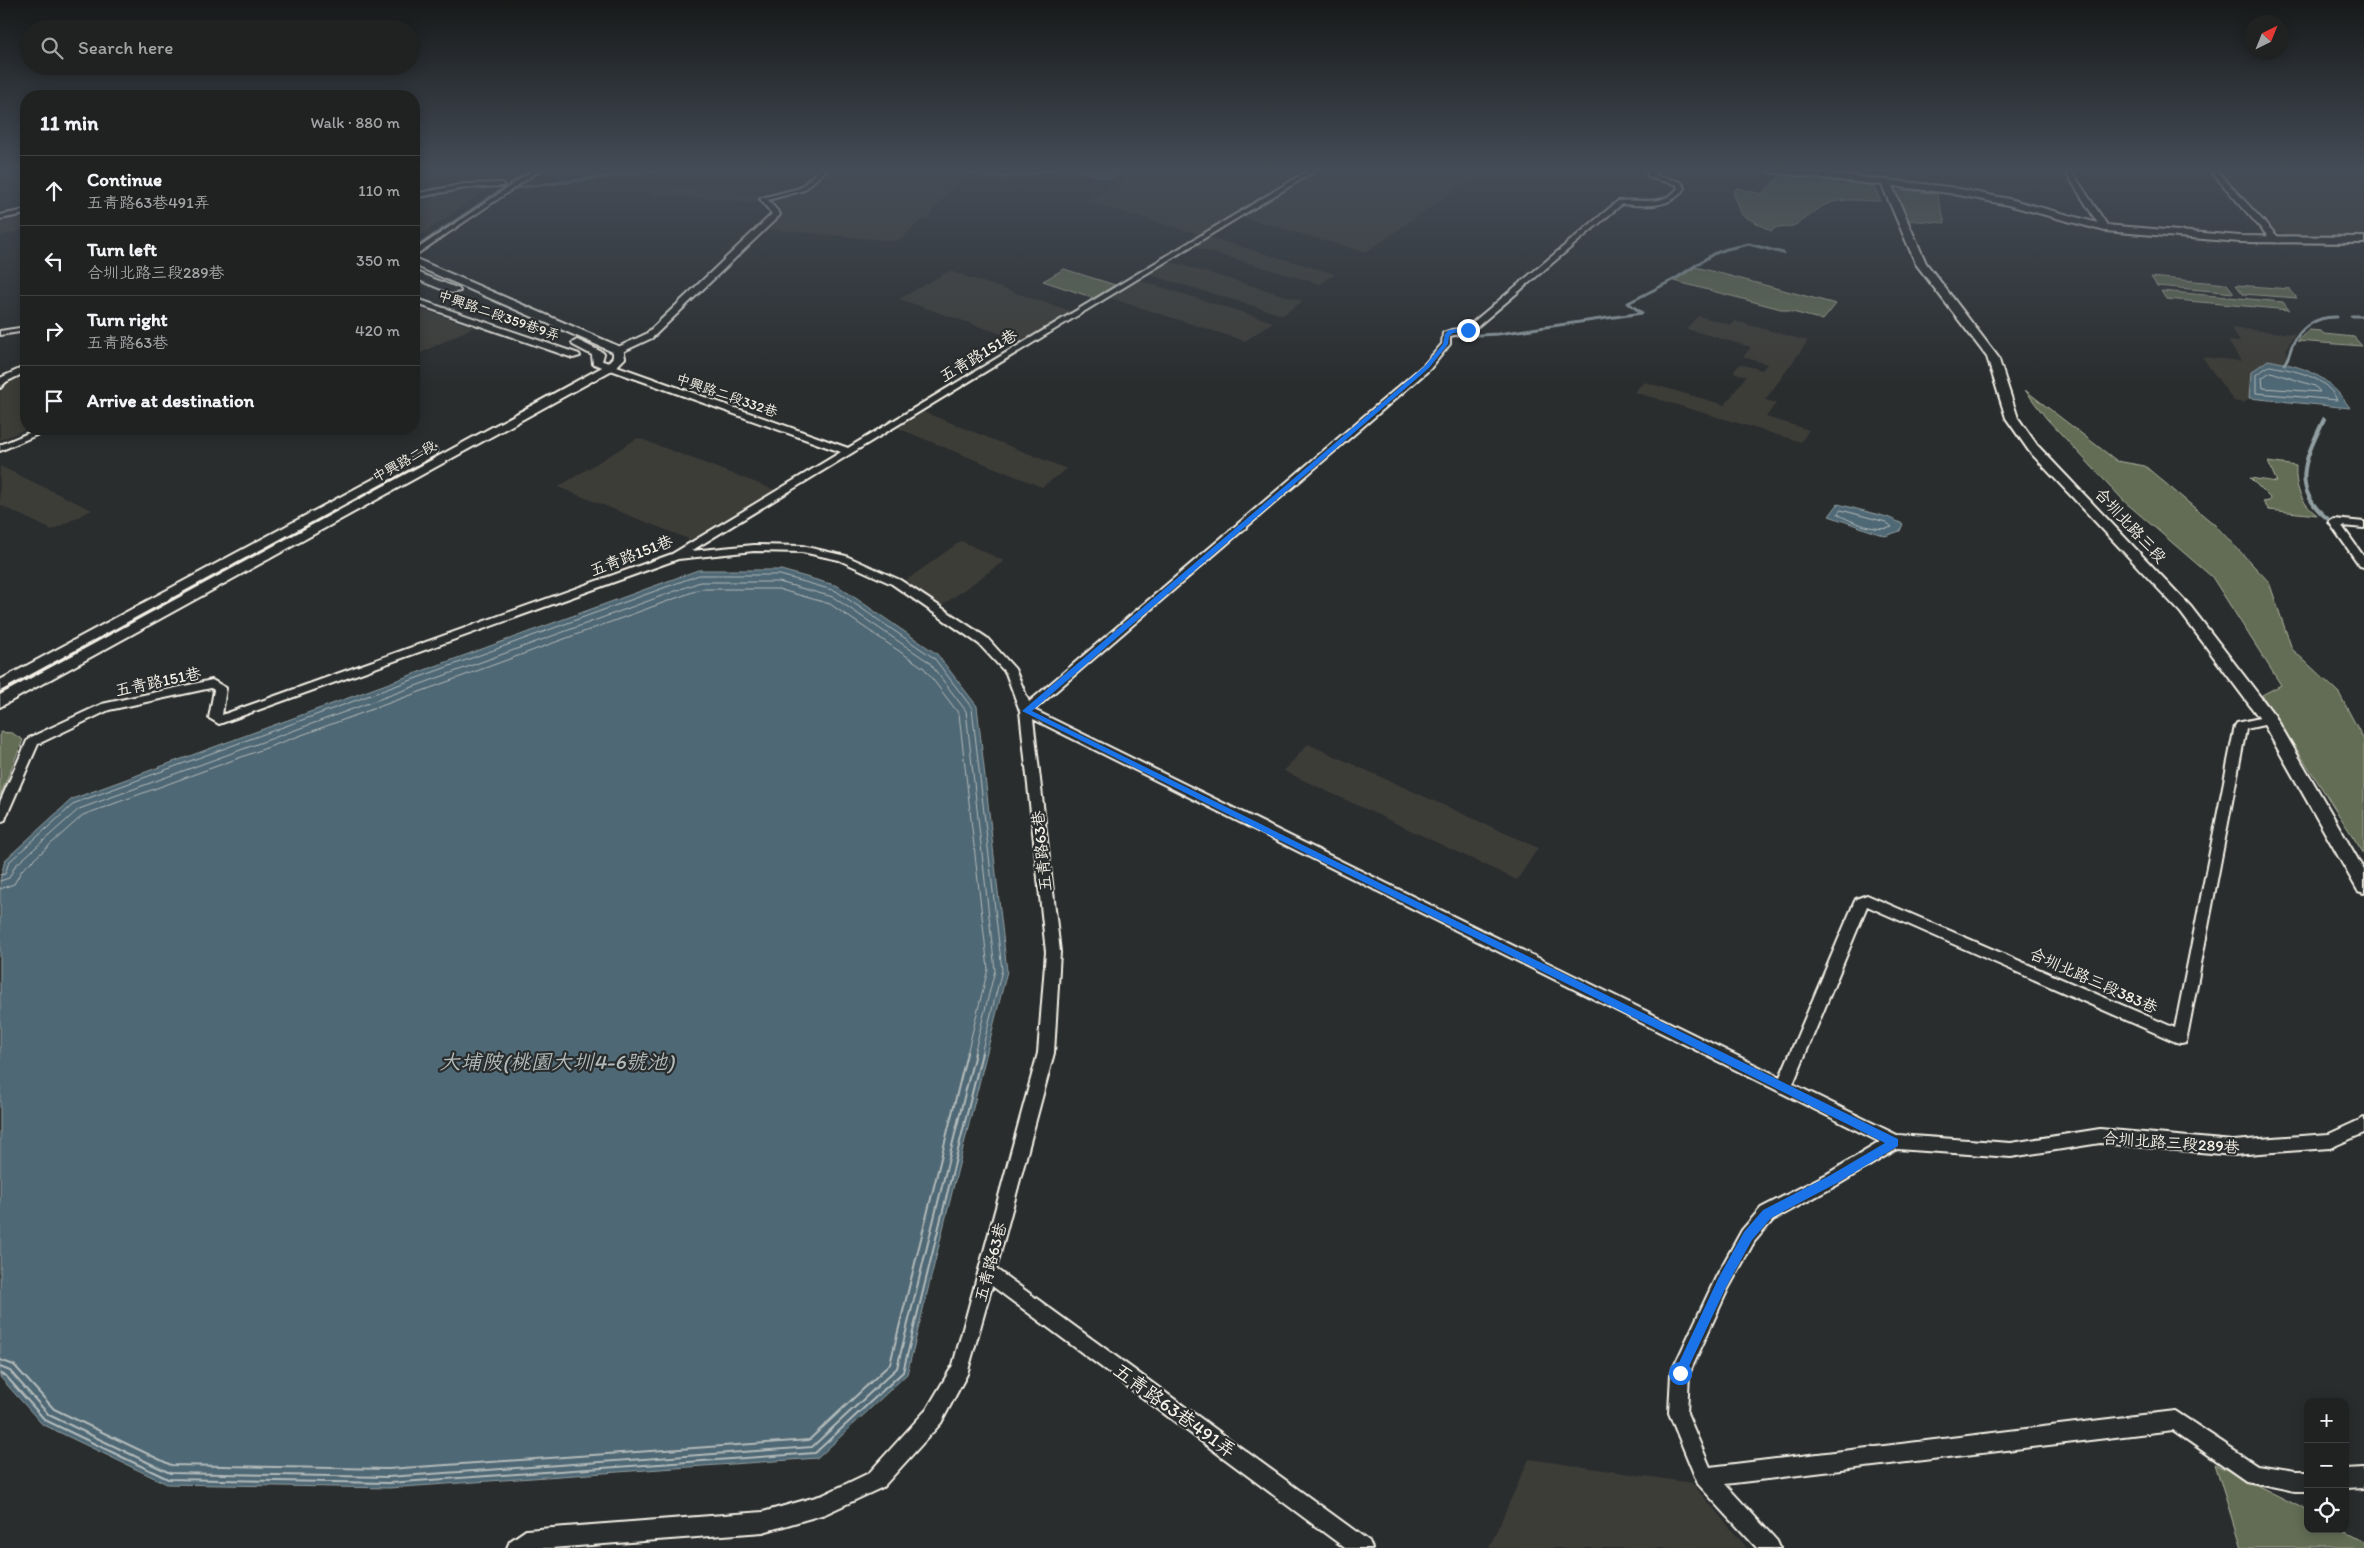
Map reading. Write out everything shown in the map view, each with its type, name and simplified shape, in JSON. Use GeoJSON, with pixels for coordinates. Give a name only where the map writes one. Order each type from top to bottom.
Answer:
{"type":"FeatureCollection","features":[{"type":"Feature","properties":{"kind":"street"},"geometry":{"type":"LineString","coordinates":[[420,250],[433,241]]}},
{"type":"Feature","properties":{"kind":"street"},"geometry":{"type":"LineString","coordinates":[[420,264],[619,350],[649,336],[748,241]]}},
{"type":"Feature","properties":{"kind":"street","name":"五青路151巷"},"geometry":{"type":"LineString","coordinates":[[0,817],[33,741],[98,710],[212,684],[220,688],[215,718],[219,720],[676,556],[1195,241]]}},
{"type":"Feature","properties":{"kind":"street"},"geometry":{"type":"LineString","coordinates":[[1026,711],[1427,367],[1446,344],[1446,335],[1451,332],[1468,330],[1573,241]]}},
{"type":"Feature","properties":{"kind":"street","name":"合圳北路三段"},"geometry":{"type":"LineString","coordinates":[[1911,241],[1921,264],[1957,308],[1992,357],[2012,418],[2033,448],[2186,610],[2269,720],[2364,886]]}},
{"type":"Feature","properties":{"kind":"street"},"geometry":{"type":"LineString","coordinates":[[420,277],[589,348],[598,354],[604,365],[619,358],[619,350]]}},
{"type":"Feature","properties":{"kind":"street","name":"中興路二段359巷9弄"},"geometry":{"type":"LineString","coordinates":[[420,302],[576,356]]}},
{"type":"Feature","properties":{"kind":"street"},"geometry":{"type":"LineString","coordinates":[[0,334],[20,330]]}},
{"type":"Feature","properties":{"kind":"street","name":"中興路二段332巷"},"geometry":{"type":"LineString","coordinates":[[604,365],[848,451]]}},
{"type":"Feature","properties":{"kind":"street","name":"中興路二段"},"geometry":{"type":"LineString","coordinates":[[0,686],[263,544],[604,365]]}},
{"type":"Feature","properties":{"kind":"street","name":"中興路二段"},"geometry":{"type":"LineString","coordinates":[[0,702],[277,550],[604,365]]}},
{"type":"Feature","properties":{"kind":"street"},"geometry":{"type":"LineString","coordinates":[[0,385],[3,380],[20,372]]}},
{"type":"Feature","properties":{"kind":"street"},"geometry":{"type":"LineString","coordinates":[[0,448],[31,435]]}},
{"type":"Feature","properties":{"kind":"street"},"geometry":{"type":"LineString","coordinates":[[2364,525],[2334,522],[2364,564]]}},
{"type":"Feature","properties":{"kind":"street"},"geometry":{"type":"LineString","coordinates":[[263,544],[277,550]]}},
{"type":"Feature","properties":{"kind":"street","name":"五青路63巷"},"geometry":{"type":"LineString","coordinates":[[517,1548],[526,1540],[762,1522],[824,1504],[876,1480],[934,1416],[961,1368],[1046,1053],[1053,952],[1026,711],[1011,672],[983,641],[896,582],[842,558],[802,549],[754,548],[676,556]]}},
{"type":"Feature","properties":{"kind":"street","name":"合圳北路三段289巷"},"geometry":{"type":"LineString","coordinates":[[1026,711],[1895,1142],[2011,1150],[2100,1136],[2233,1148],[2330,1141],[2364,1125]]}},
{"type":"Feature","properties":{"kind":"street","name":"合圳北路三段383巷"},"geometry":{"type":"LineString","coordinates":[[1783,1088],[1861,903],[1867,900],[2181,1037],[2241,726],[2269,720]]}},
{"type":"Feature","properties":{"kind":"street"},"geometry":{"type":"LineString","coordinates":[[1770,1548],[1705,1476],[1678,1413],[1680,1373],[1722,1283],[1748,1236],[1767,1214],[1833,1179],[1895,1142]]}},
{"type":"Feature","properties":{"kind":"street","name":"五青路63巷491弄"},"geometry":{"type":"LineString","coordinates":[[987,1272],[1362,1548]]}},
{"type":"Feature","properties":{"kind":"street"},"geometry":{"type":"LineString","coordinates":[[1705,1476],[2175,1420],[2253,1474],[2304,1481]]}},
{"type":"Feature","properties":{"kind":"street"},"geometry":{"type":"LineString","coordinates":[[2349,1479],[2364,1478]]}},
{"type":"Feature","properties":{"kind":"shaded area"},"geometry":{"type":"Polygon","coordinates":[[[1202,241],[1223,241],[1335,274],[1320,284],[1193,247],[1202,241]]]}},
{"type":"Feature","properties":{"kind":"shaded area"},"geometry":{"type":"Polygon","coordinates":[[[1328,241],[1382,241],[1366,252],[1328,241]]]}},
{"type":"Feature","properties":{"kind":"shaded area"},"geometry":{"type":"Polygon","coordinates":[[[1168,261],[1303,301],[1283,315],[1147,274],[1168,261]]]}},
{"type":"Feature","properties":{"kind":"shaded area"},"geometry":{"type":"Polygon","coordinates":[[[949,271],[1074,312],[1025,342],[899,299],[949,271]]]}},
{"type":"Feature","properties":{"kind":"shaded area"},"geometry":{"type":"Polygon","coordinates":[[[1138,280],[1273,322],[1245,341],[1110,298],[1138,280]]]}},
{"type":"Feature","properties":{"kind":"shaded area"},"geometry":{"type":"Polygon","coordinates":[[[420,309],[474,327],[420,353],[420,309]]]}},
{"type":"Feature","properties":{"kind":"shaded area"},"geometry":{"type":"Polygon","coordinates":[[[1698,316],[1732,325],[1735,321],[1808,341],[1765,400],[1776,403],[1766,417],[1809,430],[1801,442],[1634,392],[1644,382],[1725,405],[1746,376],[1733,372],[1740,364],[1762,370],[1767,364],[1743,357],[1751,347],[1686,329],[1698,316]]]}},
{"type":"Feature","properties":{"kind":"shaded area"},"geometry":{"type":"Polygon","coordinates":[[[2231,328],[2295,334],[2287,347],[2286,357],[2281,363],[2268,360],[2251,372],[2249,398],[2244,403],[2234,401],[2202,357],[2241,361],[2228,341],[2240,342],[2231,328]]]}},
{"type":"Feature","properties":{"kind":"shaded area"},"geometry":{"type":"Polygon","coordinates":[[[20,375],[20,432],[0,440],[0,391],[8,380],[20,375]]]}},
{"type":"Feature","properties":{"kind":"shaded area"},"geometry":{"type":"Polygon","coordinates":[[[921,411],[1067,469],[1042,487],[895,427],[921,411]]]}},
{"type":"Feature","properties":{"kind":"shaded area"},"geometry":{"type":"Polygon","coordinates":[[[638,438],[775,490],[691,540],[558,487],[638,438]]]}},
{"type":"Feature","properties":{"kind":"shaded area"},"geometry":{"type":"Polygon","coordinates":[[[0,466],[92,510],[52,530],[0,505],[0,466]]]}},
{"type":"Feature","properties":{"kind":"shaded area"},"geometry":{"type":"Polygon","coordinates":[[[961,541],[1004,561],[937,609],[901,584],[961,541]]]}},
{"type":"Feature","properties":{"kind":"shaded area"},"geometry":{"type":"Polygon","coordinates":[[[1308,744],[1538,848],[1517,880],[1284,771],[1308,744]]]}},
{"type":"Feature","properties":{"kind":"shaded area"},"geometry":{"type":"Polygon","coordinates":[[[1529,1459],[1692,1483],[1747,1548],[1489,1548],[1529,1459]]]}},
{"type":"Feature","properties":{"kind":"green space"},"geometry":{"type":"Polygon","coordinates":[[[1696,267],[1836,304],[1823,320],[1674,281],[1696,267]]]}},
{"type":"Feature","properties":{"kind":"green space"},"geometry":{"type":"Polygon","coordinates":[[[1064,269],[1115,285],[1094,298],[1043,281],[1064,269]]]}},
{"type":"Feature","properties":{"kind":"green space"},"geometry":{"type":"Polygon","coordinates":[[[2151,277],[2227,284],[2234,293],[2157,286],[2151,277]]]}},
{"type":"Feature","properties":{"kind":"green space"},"geometry":{"type":"Polygon","coordinates":[[[2236,285],[2290,289],[2297,298],[2243,294],[2236,285]]]}},
{"type":"Feature","properties":{"kind":"green space"},"geometry":{"type":"Polygon","coordinates":[[[2161,291],[2283,302],[2289,310],[2166,299],[2161,291]]]}},
{"type":"Feature","properties":{"kind":"green space"},"geometry":{"type":"Polygon","coordinates":[[[2309,330],[2321,331],[2324,334],[2354,337],[2362,346],[2297,341],[2309,330]]]}},
{"type":"Feature","properties":{"kind":"green space"},"geometry":{"type":"Polygon","coordinates":[[[2025,390],[2117,461],[2145,466],[2215,525],[2269,582],[2292,649],[2339,693],[2364,740],[2364,854],[2262,695],[2281,685],[2212,577],[2125,502],[2046,418],[2025,390]]]}},
{"type":"Feature","properties":{"kind":"green space"},"geometry":{"type":"Polygon","coordinates":[[[2268,462],[2296,466],[2296,480],[2300,493],[2306,505],[2317,515],[2269,510],[2263,502],[2269,501],[2270,498],[2250,478],[2277,482],[2268,462]]]}},
{"type":"Feature","properties":{"kind":"green space"},"geometry":{"type":"Polygon","coordinates":[[[0,732],[12,733],[23,740],[0,796],[0,732]]]}},
{"type":"Feature","properties":{"kind":"green space"},"geometry":{"type":"Polygon","coordinates":[[[2215,1464],[2304,1509],[2304,1533],[2349,1532],[2364,1540],[2364,1548],[2241,1548],[2215,1464]]]}},
{"type":"Feature","properties":{"kind":"water"},"geometry":{"type":"Polygon","coordinates":[[[2268,360],[2294,366],[2315,374],[2333,388],[2350,408],[2249,398],[2251,372],[2268,360]]]}},
{"type":"Feature","properties":{"kind":"water"},"geometry":{"type":"Polygon","coordinates":[[[1838,504],[1887,517],[1903,524],[1900,531],[1885,536],[1829,516],[1838,504]]]}},
{"type":"Feature","properties":{"kind":"water","name":"大埔陂(桃園大圳4-6號池)"},"geometry":{"type":"Polygon","coordinates":[[[698,570],[781,570],[838,586],[937,654],[977,706],[1007,971],[907,1374],[818,1458],[389,1488],[167,1484],[42,1424],[0,1377],[0,880],[5,860],[72,799],[698,570]]]}},
{"type":"Feature","properties":{"kind":"waterway"},"geometry":{"type":"LineString","coordinates":[[420,245],[425,241]]}},
{"type":"Feature","properties":{"kind":"waterway"},"geometry":{"type":"LineString","coordinates":[[1461,336],[1498,334],[1642,313],[1628,303],[1675,279],[1713,254],[1749,244],[1783,253]]}},
{"type":"Feature","properties":{"kind":"waterway"},"geometry":{"type":"LineString","coordinates":[[2351,316],[2364,316]]}},
{"type":"Feature","properties":{"kind":"waterway"},"geometry":{"type":"LineString","coordinates":[[2284,364],[2295,339],[2304,328],[2323,318],[2337,317]]}},
{"type":"Feature","properties":{"kind":"waterway"},"geometry":{"type":"LineString","coordinates":[[2324,419],[2307,459],[2305,484],[2308,496],[2328,519]]}},
{"type":"Feature","properties":{"kind":"route"},"geometry":{"type":"LineString","coordinates":[[1468,330],[1451,332],[1446,335],[1446,344],[1427,367],[1026,711],[1481,939],[1895,1142],[1833,1179],[1767,1214],[1748,1236],[1722,1283],[1680,1373]]}}]}
